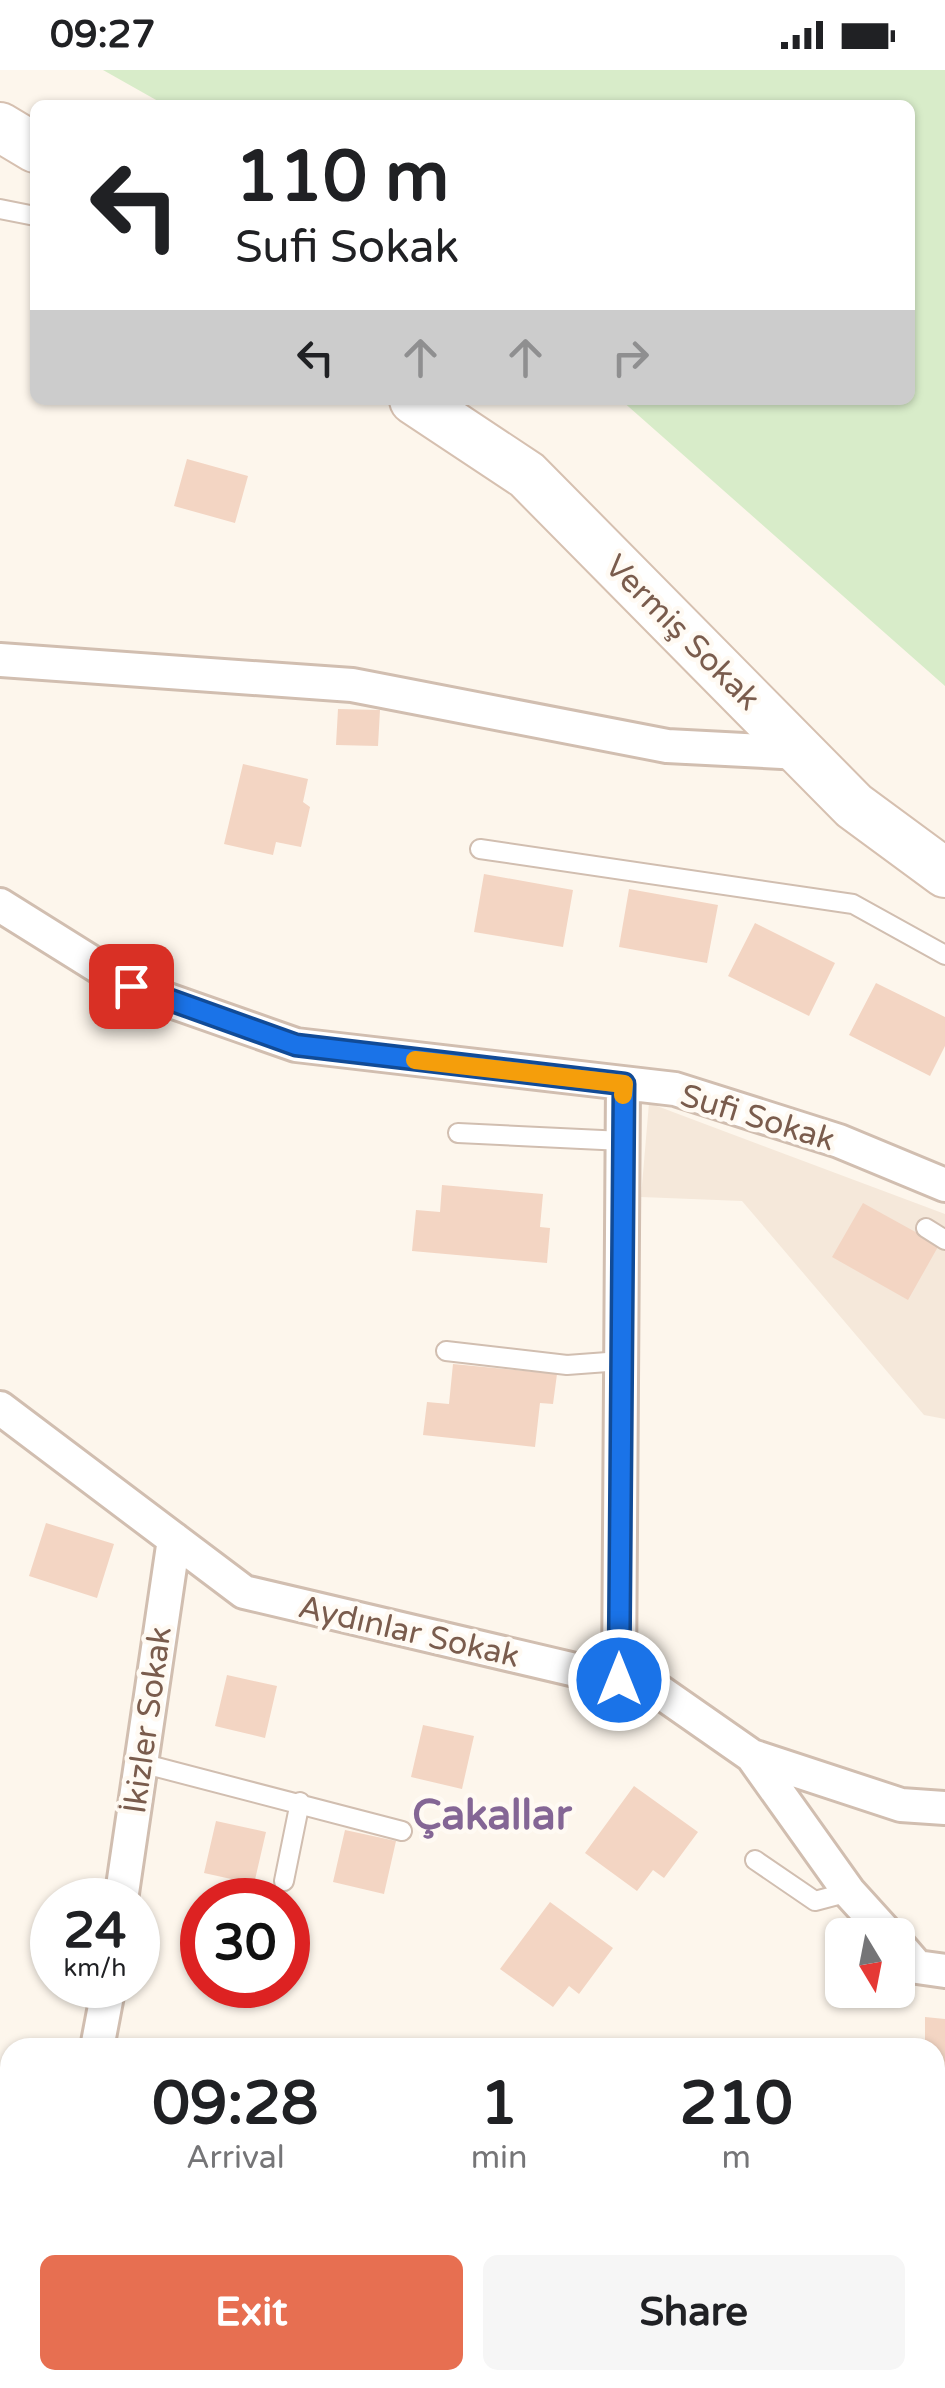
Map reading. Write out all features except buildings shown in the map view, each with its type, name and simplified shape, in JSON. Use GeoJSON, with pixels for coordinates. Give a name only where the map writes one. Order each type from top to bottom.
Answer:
{"type":"FeatureCollection","features":[{"type":"Feature","properties":{"kind":"street"},"geometry":{"type":"LineString","coordinates":[[0,128],[30,145]]}},
{"type":"Feature","properties":{"kind":"street","name":"Vermiş Sokak"},"geometry":{"type":"LineString","coordinates":[[422,405],[527,475],[854,806],[945,873]]}},
{"type":"Feature","properties":{"kind":"street"},"geometry":{"type":"LineString","coordinates":[[0,660],[352,685],[667,746],[802,752]]}},
{"type":"Feature","properties":{"kind":"street","name":"Sufi Sokak"},"geometry":{"type":"LineString","coordinates":[[0,905],[131,986],[296,1045],[675,1090],[838,1141],[945,1185]]}},
{"type":"Feature","properties":{"kind":"street"},"geometry":{"type":"LineString","coordinates":[[619,1680],[624,1084]]}},
{"type":"Feature","properties":{"kind":"street","name":"Aydınlar Sokak"},"geometry":{"type":"LineString","coordinates":[[0,1408],[244,1592],[656,1689],[752,1756],[848,1892],[872,1918]]}},
{"type":"Feature","properties":{"kind":"street","name":"İkizler Sokak"},"geometry":{"type":"LineString","coordinates":[[124,1878],[174,1539]]}},
{"type":"Feature","properties":{"kind":"street"},"geometry":{"type":"LineString","coordinates":[[752,1756],[900,1805],[945,1808]]}},
{"type":"Feature","properties":{"kind":"street"},"geometry":{"type":"LineString","coordinates":[[915,1965],[945,1971]]}},
{"type":"Feature","properties":{"kind":"street"},"geometry":{"type":"LineString","coordinates":[[99,2038],[105,2008]]}},
{"type":"Feature","properties":{"kind":"lane"},"geometry":{"type":"LineString","coordinates":[[0,209],[30,215]]}},
{"type":"Feature","properties":{"kind":"lane"},"geometry":{"type":"LineString","coordinates":[[480,849],[852,904],[945,956]]}},
{"type":"Feature","properties":{"kind":"lane"},"geometry":{"type":"LineString","coordinates":[[458,1133],[623,1141]]}},
{"type":"Feature","properties":{"kind":"lane"},"geometry":{"type":"LineString","coordinates":[[926,1228],[945,1240]]}},
{"type":"Feature","properties":{"kind":"lane"},"geometry":{"type":"LineString","coordinates":[[446,1351],[567,1364],[621,1361]]}},
{"type":"Feature","properties":{"kind":"lane"},"geometry":{"type":"LineString","coordinates":[[141,1763],[402,1831]]}},
{"type":"Feature","properties":{"kind":"lane"},"geometry":{"type":"LineString","coordinates":[[285,1878],[300,1802]]}},
{"type":"Feature","properties":{"kind":"lane"},"geometry":{"type":"LineString","coordinates":[[755,1860],[815,1901],[848,1892]]}},
{"type":"Feature","properties":{"kind":"shaded area"},"geometry":{"type":"Polygon","coordinates":[[[649,1103],[945,1214],[945,1419],[924,1415],[742,1201],[641,1197],[649,1103]]]}},
{"type":"Feature","properties":{"kind":"green space"},"geometry":{"type":"Polygon","coordinates":[[[103,70],[945,70],[945,686],[627,405],[915,405],[915,100],[156,100],[103,70]]]}},
{"type":"Feature","properties":{"kind":"slow traffic"},"geometry":{"type":"LineString","coordinates":[[415,1060],[624,1084],[623,1095]]}},
{"type":"Feature","properties":{"kind":"district","name":"Çakallar"},"geometry":{"type":"Point","coordinates":[492,1814]}},
{"type":"Feature","properties":{"kind":"route"},"geometry":{"type":"LineString","coordinates":[[131,986],[296,1045],[624,1084],[619,1680]]}}]}
